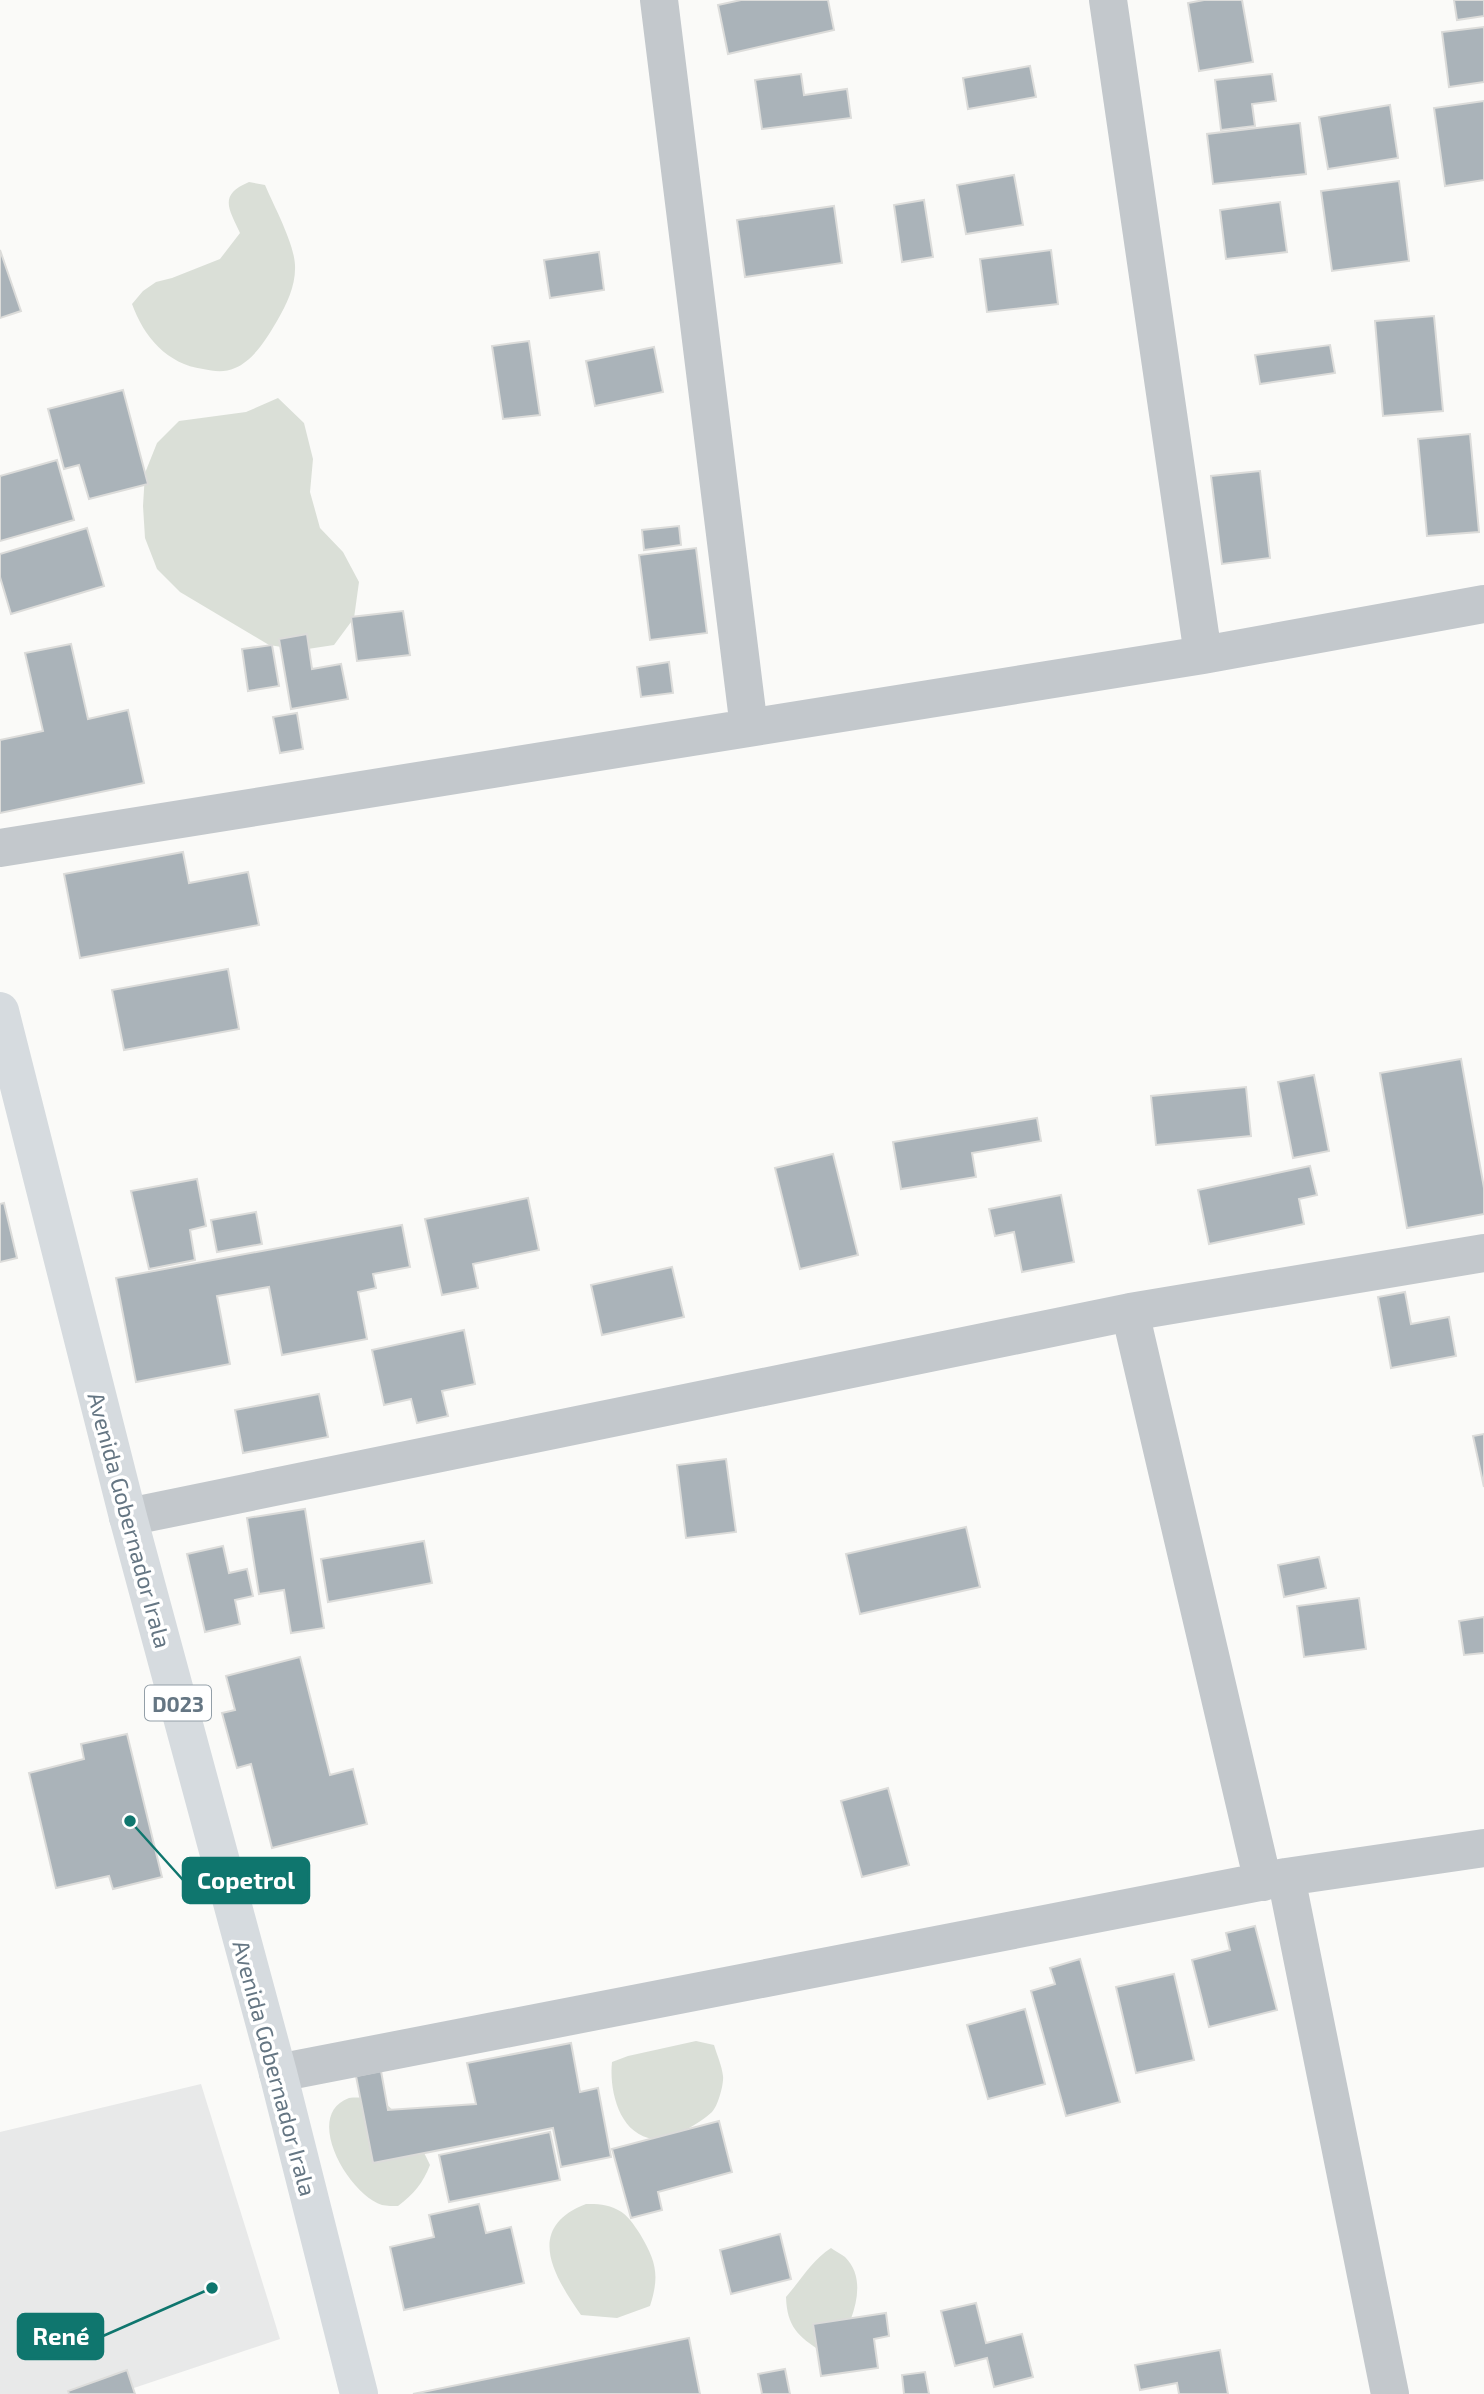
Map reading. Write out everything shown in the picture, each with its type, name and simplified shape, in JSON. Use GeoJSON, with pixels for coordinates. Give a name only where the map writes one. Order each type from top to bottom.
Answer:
{"type":"FeatureCollection","features":[{"type":"Feature","properties":{"kind":"main road","name":"Avenida Gobernador Irala"},"geometry":{"type":"LineString","coordinates":[[0,1011],[128,1517],[278,2073],[359,2394]]}},
{"type":"Feature","properties":{"kind":"street"},"geometry":{"type":"LineString","coordinates":[[659,0],[749,728]]}},
{"type":"Feature","properties":{"kind":"street"},"geometry":{"type":"LineString","coordinates":[[1108,0],[1203,656]]}},
{"type":"Feature","properties":{"kind":"street"},"geometry":{"type":"LineString","coordinates":[[0,848],[1203,656],[1484,604]]}},
{"type":"Feature","properties":{"kind":"street"},"geometry":{"type":"LineString","coordinates":[[128,1517],[1130,1312],[1484,1253]]}},
{"type":"Feature","properties":{"kind":"street"},"geometry":{"type":"LineString","coordinates":[[1130,1312],[1274,1880],[1390,2394]]}},
{"type":"Feature","properties":{"kind":"street"},"geometry":{"type":"LineString","coordinates":[[278,2073],[1274,1880],[1484,1848]]}},
{"type":"Feature","properties":{"kind":"shaded area"},"geometry":{"type":"Polygon","coordinates":[[[249,182],[265,185],[287,236],[295,265],[290,294],[281,315],[264,341],[242,364],[223,371],[190,366],[158,347],[143,327],[132,304],[143,291],[156,282],[220,259],[240,233],[230,210],[230,198],[233,192],[249,182]]]}},
{"type":"Feature","properties":{"kind":"shaded area"},"geometry":{"type":"Polygon","coordinates":[[[278,398],[304,423],[313,459],[310,492],[320,528],[343,552],[359,582],[354,618],[334,645],[301,650],[269,645],[180,592],[157,569],[145,538],[145,473],[157,443],[179,421],[246,412],[278,398]]]}},
{"type":"Feature","properties":{"kind":"shaded area"},"geometry":{"type":"Polygon","coordinates":[[[696,2041],[714,2045],[722,2068],[723,2084],[714,2109],[700,2121],[676,2134],[661,2139],[642,2136],[632,2129],[619,2110],[612,2085],[612,2062],[696,2041]]]}},
{"type":"Feature","properties":{"kind":"shaded area"},"geometry":{"type":"Polygon","coordinates":[[[201,2084],[280,2339],[116,2394],[0,2394],[0,2132],[201,2084]]]}},
{"type":"Feature","properties":{"kind":"shaded area"},"geometry":{"type":"Polygon","coordinates":[[[366,2097],[382,2102],[396,2113],[416,2139],[430,2165],[417,2188],[398,2206],[382,2205],[356,2186],[335,2154],[330,2137],[330,2120],[336,2107],[349,2098],[366,2097]]]}},
{"type":"Feature","properties":{"kind":"shaded area"},"geometry":{"type":"Polygon","coordinates":[[[586,2204],[606,2205],[618,2210],[628,2217],[640,2234],[655,2268],[655,2285],[650,2306],[617,2318],[581,2315],[571,2300],[554,2269],[550,2239],[555,2226],[567,2214],[586,2204]]]}},
{"type":"Feature","properties":{"kind":"shaded area"},"geometry":{"type":"Polygon","coordinates":[[[831,2248],[845,2257],[852,2267],[856,2278],[856,2302],[839,2347],[822,2352],[795,2330],[789,2316],[786,2297],[812,2264],[831,2248]]]}},
{"type":"Feature","properties":{"kind":"building"},"geometry":{"type":"Polygon","coordinates":[[[741,0],[828,0],[834,30],[728,54],[718,5],[741,0]]]}},
{"type":"Feature","properties":{"kind":"building"},"geometry":{"type":"Polygon","coordinates":[[[1204,0],[1242,0],[1253,62],[1199,71],[1188,3],[1204,0]]]}},
{"type":"Feature","properties":{"kind":"building"},"geometry":{"type":"Polygon","coordinates":[[[1454,0],[1484,0],[1484,16],[1457,20],[1454,0]]]}},
{"type":"Feature","properties":{"kind":"building"},"geometry":{"type":"Polygon","coordinates":[[[1484,27],[1484,82],[1449,87],[1442,32],[1484,27]]]}},
{"type":"Feature","properties":{"kind":"building"},"geometry":{"type":"Polygon","coordinates":[[[1030,66],[1036,97],[968,109],[963,78],[1030,66]]]}},
{"type":"Feature","properties":{"kind":"building"},"geometry":{"type":"Polygon","coordinates":[[[801,74],[804,95],[847,89],[851,118],[762,129],[755,80],[801,74]]]}},
{"type":"Feature","properties":{"kind":"building"},"geometry":{"type":"Polygon","coordinates":[[[1272,74],[1276,101],[1252,104],[1255,126],[1221,130],[1215,80],[1272,74]]]}},
{"type":"Feature","properties":{"kind":"building"},"geometry":{"type":"Polygon","coordinates":[[[1484,101],[1484,180],[1445,186],[1434,108],[1484,101]]]}},
{"type":"Feature","properties":{"kind":"building"},"geometry":{"type":"Polygon","coordinates":[[[1390,105],[1398,158],[1328,169],[1319,117],[1390,105]]]}},
{"type":"Feature","properties":{"kind":"building"},"geometry":{"type":"Polygon","coordinates":[[[1300,123],[1306,174],[1213,184],[1207,134],[1300,123]]]}},
{"type":"Feature","properties":{"kind":"building"},"geometry":{"type":"Polygon","coordinates":[[[1014,175],[1023,225],[966,234],[957,185],[1014,175]]]}},
{"type":"Feature","properties":{"kind":"building"},"geometry":{"type":"Polygon","coordinates":[[[1399,181],[1409,261],[1332,271],[1321,191],[1399,181]]]}},
{"type":"Feature","properties":{"kind":"building"},"geometry":{"type":"Polygon","coordinates":[[[924,200],[933,257],[902,262],[894,205],[924,200]]]}},
{"type":"Feature","properties":{"kind":"building"},"geometry":{"type":"Polygon","coordinates":[[[1280,202],[1287,252],[1226,259],[1220,210],[1280,202]]]}},
{"type":"Feature","properties":{"kind":"building"},"geometry":{"type":"Polygon","coordinates":[[[834,206],[842,263],[745,277],[737,220],[834,206]]]}},
{"type":"Feature","properties":{"kind":"building"},"geometry":{"type":"Polygon","coordinates":[[[0,250],[21,311],[0,318],[0,250]]]}},
{"type":"Feature","properties":{"kind":"building"},"geometry":{"type":"Polygon","coordinates":[[[1051,250],[1058,304],[987,312],[980,259],[1051,250]]]}},
{"type":"Feature","properties":{"kind":"building"},"geometry":{"type":"Polygon","coordinates":[[[599,252],[604,290],[550,298],[544,260],[599,252]]]}},
{"type":"Feature","properties":{"kind":"building"},"geometry":{"type":"Polygon","coordinates":[[[1434,316],[1443,411],[1383,416],[1375,321],[1434,316]]]}},
{"type":"Feature","properties":{"kind":"building"},"geometry":{"type":"Polygon","coordinates":[[[529,341],[540,415],[503,419],[492,346],[529,341]]]}},
{"type":"Feature","properties":{"kind":"building"},"geometry":{"type":"Polygon","coordinates":[[[1330,345],[1335,373],[1260,384],[1255,355],[1330,345]]]}},
{"type":"Feature","properties":{"kind":"building"},"geometry":{"type":"Polygon","coordinates":[[[654,347],[663,392],[595,406],[586,361],[654,347]]]}},
{"type":"Feature","properties":{"kind":"building"},"geometry":{"type":"Polygon","coordinates":[[[123,390],[148,484],[89,499],[79,465],[64,469],[48,409],[123,390]]]}},
{"type":"Feature","properties":{"kind":"building"},"geometry":{"type":"Polygon","coordinates":[[[1470,434],[1479,532],[1427,536],[1418,439],[1470,434]]]}},
{"type":"Feature","properties":{"kind":"building"},"geometry":{"type":"Polygon","coordinates":[[[57,460],[74,520],[0,541],[0,476],[57,460]]]}},
{"type":"Feature","properties":{"kind":"building"},"geometry":{"type":"Polygon","coordinates":[[[1260,471],[1270,558],[1222,564],[1211,476],[1260,471]]]}},
{"type":"Feature","properties":{"kind":"building"},"geometry":{"type":"Polygon","coordinates":[[[679,526],[681,545],[644,550],[642,530],[679,526]]]}},
{"type":"Feature","properties":{"kind":"building"},"geometry":{"type":"Polygon","coordinates":[[[87,528],[104,586],[11,614],[0,577],[0,554],[87,528]]]}},
{"type":"Feature","properties":{"kind":"building"},"geometry":{"type":"Polygon","coordinates":[[[696,548],[707,633],[650,640],[639,555],[696,548]]]}},
{"type":"Feature","properties":{"kind":"building"},"geometry":{"type":"Polygon","coordinates":[[[403,611],[410,655],[357,661],[351,617],[403,611]]]}},
{"type":"Feature","properties":{"kind":"building"},"geometry":{"type":"Polygon","coordinates":[[[307,634],[312,669],[341,664],[348,699],[291,709],[279,639],[307,634]]]}},
{"type":"Feature","properties":{"kind":"building"},"geometry":{"type":"Polygon","coordinates":[[[71,644],[88,719],[128,710],[144,783],[0,813],[0,740],[43,731],[25,653],[71,644]]]}},
{"type":"Feature","properties":{"kind":"building"},"geometry":{"type":"Polygon","coordinates":[[[272,645],[279,686],[248,691],[242,649],[272,645]]]}},
{"type":"Feature","properties":{"kind":"building"},"geometry":{"type":"Polygon","coordinates":[[[669,662],[673,693],[641,697],[637,667],[669,662]]]}},
{"type":"Feature","properties":{"kind":"building"},"geometry":{"type":"Polygon","coordinates":[[[297,713],[303,749],[280,753],[273,717],[297,713]]]}},
{"type":"Feature","properties":{"kind":"building"},"geometry":{"type":"Polygon","coordinates":[[[183,852],[189,883],[248,872],[259,925],[80,958],[64,874],[183,852]]]}},
{"type":"Feature","properties":{"kind":"building"},"geometry":{"type":"Polygon","coordinates":[[[228,969],[239,1029],[124,1050],[112,990],[228,969]]]}},
{"type":"Feature","properties":{"kind":"building"},"geometry":{"type":"Polygon","coordinates":[[[1461,1059],[1484,1188],[1484,1214],[1407,1228],[1380,1073],[1461,1059]]]}},
{"type":"Feature","properties":{"kind":"building"},"geometry":{"type":"Polygon","coordinates":[[[1314,1075],[1329,1151],[1293,1158],[1278,1082],[1314,1075]]]}},
{"type":"Feature","properties":{"kind":"building"},"geometry":{"type":"Polygon","coordinates":[[[1246,1087],[1251,1136],[1156,1145],[1151,1096],[1246,1087]]]}},
{"type":"Feature","properties":{"kind":"building"},"geometry":{"type":"Polygon","coordinates":[[[1037,1118],[1041,1141],[972,1153],[976,1177],[901,1189],[893,1142],[1037,1118]]]}},
{"type":"Feature","properties":{"kind":"building"},"geometry":{"type":"Polygon","coordinates":[[[833,1154],[858,1255],[800,1269],[775,1168],[833,1154]]]}},
{"type":"Feature","properties":{"kind":"building"},"geometry":{"type":"Polygon","coordinates":[[[1310,1166],[1317,1195],[1299,1199],[1304,1224],[1209,1244],[1198,1190],[1310,1166]]]}},
{"type":"Feature","properties":{"kind":"building"},"geometry":{"type":"Polygon","coordinates":[[[197,1179],[206,1226],[190,1230],[195,1260],[149,1269],[131,1191],[197,1179]]]}},
{"type":"Feature","properties":{"kind":"building"},"geometry":{"type":"Polygon","coordinates":[[[1061,1195],[1074,1262],[1022,1272],[1014,1232],[995,1236],[989,1209],[1061,1195]]]}},
{"type":"Feature","properties":{"kind":"building"},"geometry":{"type":"Polygon","coordinates":[[[528,1198],[539,1250],[473,1264],[478,1288],[442,1295],[425,1219],[528,1198]]]}},
{"type":"Feature","properties":{"kind":"building"},"geometry":{"type":"Polygon","coordinates":[[[4,1203],[17,1258],[0,1262],[0,1204],[4,1203]]]}},
{"type":"Feature","properties":{"kind":"building"},"geometry":{"type":"Polygon","coordinates":[[[256,1212],[262,1244],[217,1252],[211,1220],[256,1212]]]}},
{"type":"Feature","properties":{"kind":"building"},"geometry":{"type":"Polygon","coordinates":[[[402,1225],[410,1267],[373,1274],[376,1288],[358,1292],[367,1339],[282,1355],[269,1287],[217,1296],[230,1364],[136,1382],[116,1278],[402,1225]]]}},
{"type":"Feature","properties":{"kind":"building"},"geometry":{"type":"Polygon","coordinates":[[[672,1267],[684,1317],[602,1335],[591,1285],[672,1267]]]}},
{"type":"Feature","properties":{"kind":"building"},"geometry":{"type":"Polygon","coordinates":[[[1405,1292],[1411,1324],[1449,1317],[1456,1356],[1391,1368],[1378,1297],[1405,1292]]]}},
{"type":"Feature","properties":{"kind":"building"},"geometry":{"type":"Polygon","coordinates":[[[464,1330],[475,1384],[442,1391],[448,1416],[417,1423],[411,1399],[384,1405],[372,1350],[464,1330]]]}},
{"type":"Feature","properties":{"kind":"building"},"geometry":{"type":"Polygon","coordinates":[[[319,1394],[328,1437],[243,1453],[235,1410],[319,1394]]]}},
{"type":"Feature","properties":{"kind":"building"},"geometry":{"type":"Polygon","coordinates":[[[1484,1434],[1484,1487],[1473,1436],[1484,1434]]]}},
{"type":"Feature","properties":{"kind":"building"},"geometry":{"type":"Polygon","coordinates":[[[726,1459],[736,1532],[686,1538],[677,1465],[726,1459]]]}},
{"type":"Feature","properties":{"kind":"building"},"geometry":{"type":"Polygon","coordinates":[[[305,1509],[324,1628],[291,1633],[284,1590],[259,1594],[247,1518],[305,1509]]]}},
{"type":"Feature","properties":{"kind":"building"},"geometry":{"type":"Polygon","coordinates":[[[966,1527],[980,1587],[860,1614],[846,1554],[966,1527]]]}},
{"type":"Feature","properties":{"kind":"building"},"geometry":{"type":"Polygon","coordinates":[[[424,1541],[432,1583],[328,1602],[321,1559],[424,1541]]]}},
{"type":"Feature","properties":{"kind":"building"},"geometry":{"type":"Polygon","coordinates":[[[223,1546],[229,1573],[247,1569],[253,1596],[235,1600],[240,1624],[205,1632],[187,1554],[223,1546]]]}},
{"type":"Feature","properties":{"kind":"building"},"geometry":{"type":"Polygon","coordinates":[[[1319,1557],[1326,1588],[1284,1597],[1278,1565],[1319,1557]]]}},
{"type":"Feature","properties":{"kind":"building"},"geometry":{"type":"Polygon","coordinates":[[[1359,1598],[1366,1649],[1304,1657],[1297,1606],[1359,1598]]]}},
{"type":"Feature","properties":{"kind":"building"},"geometry":{"type":"Polygon","coordinates":[[[1484,1617],[1484,1653],[1464,1655],[1459,1621],[1484,1617]]]}},
{"type":"Feature","properties":{"kind":"building"},"geometry":{"type":"Polygon","coordinates":[[[300,1657],[330,1775],[353,1769],[367,1824],[272,1848],[251,1764],[237,1768],[222,1713],[235,1710],[226,1676],[300,1657]]]}},
{"type":"Feature","properties":{"kind":"building"},"geometry":{"type":"Polygon","coordinates":[[[127,1734],[162,1877],[113,1889],[109,1876],[56,1888],[29,1773],[84,1759],[81,1744],[127,1734]]]}},
{"type":"Feature","properties":{"kind":"building"},"geometry":{"type":"Polygon","coordinates":[[[888,1788],[909,1865],[862,1877],[841,1801],[888,1788]]]}},
{"type":"Feature","properties":{"kind":"building"},"geometry":{"type":"Polygon","coordinates":[[[1255,1926],[1277,2010],[1209,2027],[1192,1960],[1230,1950],[1226,1933],[1255,1926]]]}},
{"type":"Feature","properties":{"kind":"building"},"geometry":{"type":"Polygon","coordinates":[[[1080,1959],[1120,2102],[1066,2116],[1031,1991],[1055,1984],[1050,1968],[1080,1959]]]}},
{"type":"Feature","properties":{"kind":"building"},"geometry":{"type":"Polygon","coordinates":[[[1174,1974],[1194,2060],[1136,2073],[1116,1987],[1174,1974]]]}},
{"type":"Feature","properties":{"kind":"building"},"geometry":{"type":"Polygon","coordinates":[[[1025,2009],[1045,2084],[988,2099],[967,2025],[1025,2009]]]}},
{"type":"Feature","properties":{"kind":"building"},"geometry":{"type":"Polygon","coordinates":[[[571,2043],[580,2092],[598,2088],[611,2157],[561,2167],[553,2128],[373,2163],[356,2076],[381,2071],[388,2110],[476,2104],[467,2063],[571,2043]]]}},
{"type":"Feature","properties":{"kind":"building"},"geometry":{"type":"Polygon","coordinates":[[[719,2121],[732,2172],[658,2192],[662,2210],[631,2218],[612,2149],[719,2121]]]}},
{"type":"Feature","properties":{"kind":"building"},"geometry":{"type":"Polygon","coordinates":[[[550,2132],[560,2180],[449,2202],[439,2155],[550,2132]]]}},
{"type":"Feature","properties":{"kind":"building"},"geometry":{"type":"Polygon","coordinates":[[[479,2204],[486,2233],[511,2227],[524,2283],[404,2310],[390,2247],[434,2237],[429,2215],[479,2204]]]}},
{"type":"Feature","properties":{"kind":"building"},"geometry":{"type":"Polygon","coordinates":[[[780,2234],[791,2279],[731,2294],[720,2250],[780,2234]]]}},
{"type":"Feature","properties":{"kind":"building"},"geometry":{"type":"Polygon","coordinates":[[[976,2303],[986,2343],[1022,2334],[1033,2377],[994,2387],[987,2358],[955,2366],[941,2311],[976,2303]]]}},
{"type":"Feature","properties":{"kind":"building"},"geometry":{"type":"Polygon","coordinates":[[[886,2313],[889,2336],[874,2339],[878,2368],[821,2376],[813,2324],[886,2313]]]}},
{"type":"Feature","properties":{"kind":"building"},"geometry":{"type":"Polygon","coordinates":[[[689,2338],[700,2394],[413,2394],[689,2338]]]}},
{"type":"Feature","properties":{"kind":"building"},"geometry":{"type":"Polygon","coordinates":[[[1220,2350],[1228,2394],[1179,2394],[1177,2383],[1140,2390],[1135,2365],[1220,2350]]]}},
{"type":"Feature","properties":{"kind":"building"},"geometry":{"type":"Polygon","coordinates":[[[785,2369],[790,2394],[762,2394],[758,2374],[785,2369]]]}},
{"type":"Feature","properties":{"kind":"building"},"geometry":{"type":"Polygon","coordinates":[[[127,2370],[135,2394],[69,2394],[68,2391],[127,2370]]]}},
{"type":"Feature","properties":{"kind":"building"},"geometry":{"type":"Polygon","coordinates":[[[925,2372],[929,2394],[904,2394],[902,2375],[925,2372]]]}},
{"type":"Feature","properties":{"kind":"place","name":"Copetrol"},"geometry":{"type":"Point","coordinates":[130,1821]}},
{"type":"Feature","properties":{"kind":"place","name":"René"},"geometry":{"type":"Point","coordinates":[212,2288]}}]}
